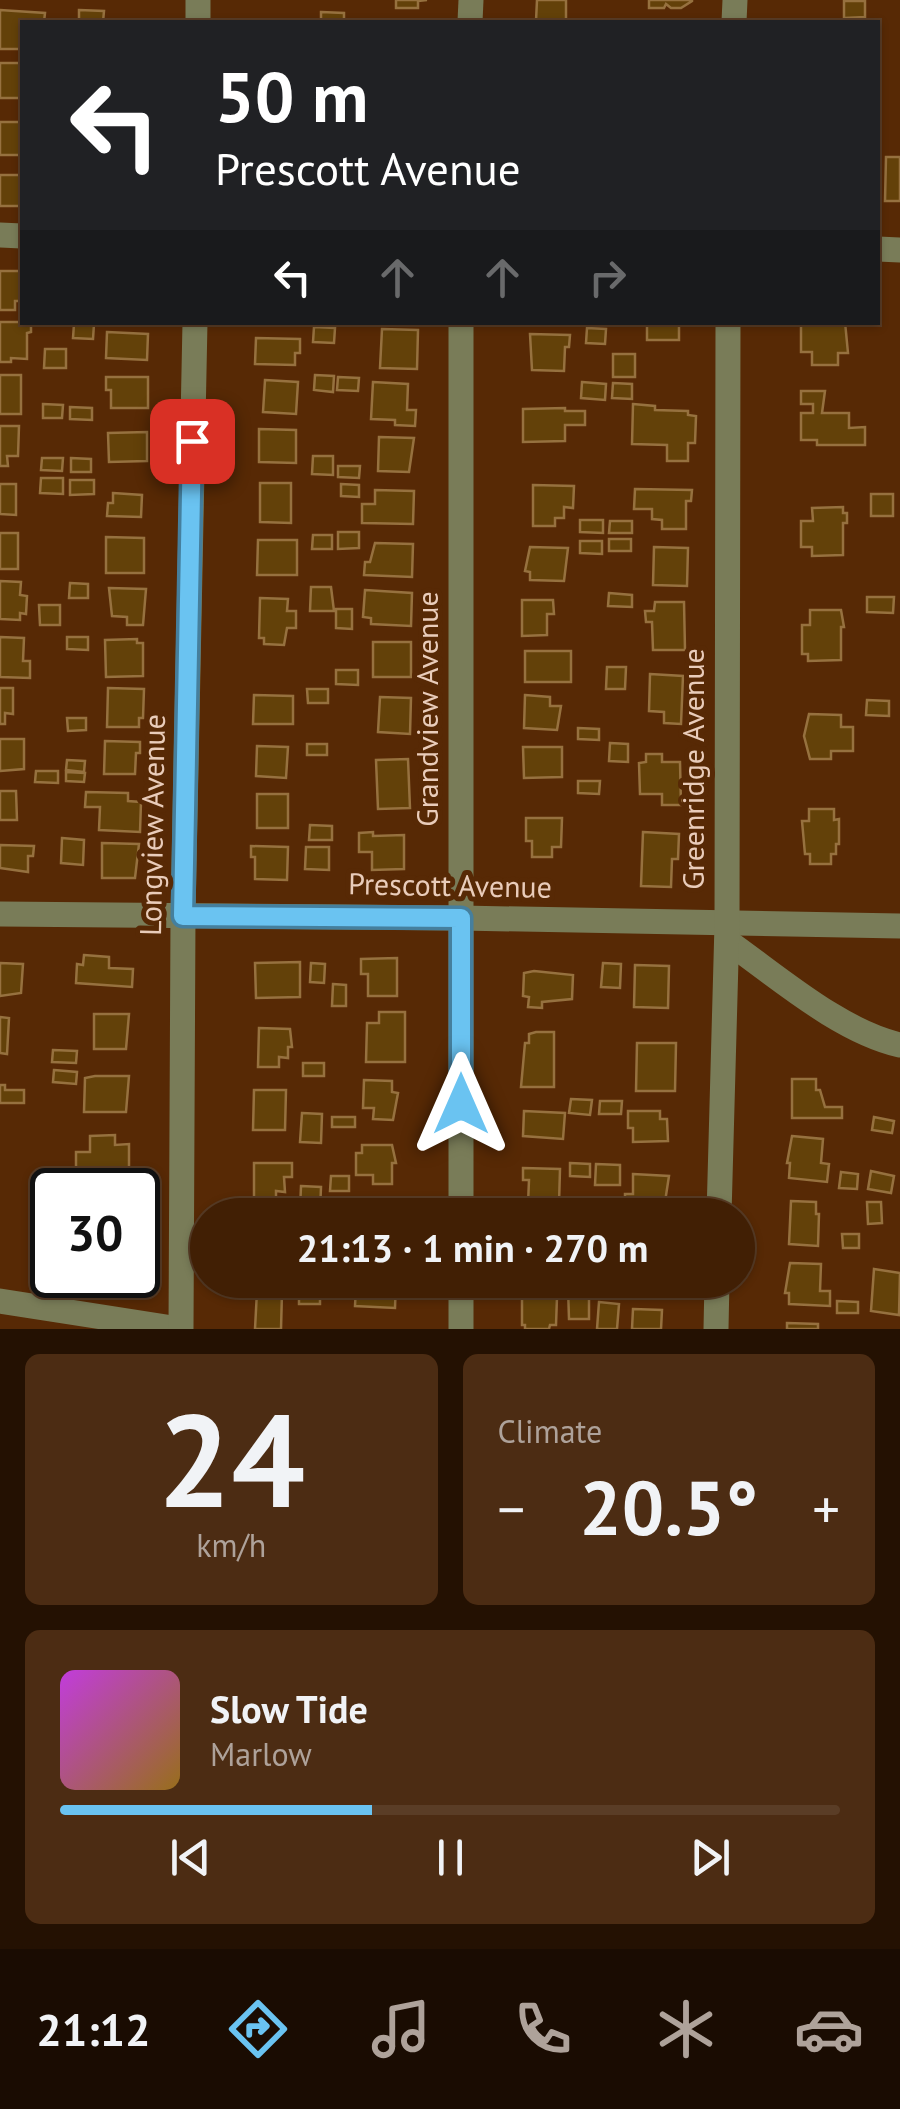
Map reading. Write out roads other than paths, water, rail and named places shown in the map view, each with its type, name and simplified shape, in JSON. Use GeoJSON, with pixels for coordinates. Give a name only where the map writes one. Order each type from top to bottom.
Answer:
{"type":"FeatureCollection","features":[{"type":"Feature","properties":{"kind":"street","name":"Longview Avenue"},"geometry":{"type":"LineString","coordinates":[[180,1329],[183,916],[195,325]]}},
{"type":"Feature","properties":{"kind":"street","name":"Grandview Avenue"},"geometry":{"type":"LineString","coordinates":[[461,1198],[462,325]]}},
{"type":"Feature","properties":{"kind":"street","name":"Greenridge Avenue"},"geometry":{"type":"LineString","coordinates":[[719,1198],[727,932],[728,325]]}},
{"type":"Feature","properties":{"kind":"street","name":"Prescott Avenue"},"geometry":{"type":"LineString","coordinates":[[0,914],[461,918],[727,932],[900,926]]}},
{"type":"Feature","properties":{"kind":"street"},"geometry":{"type":"LineString","coordinates":[[727,932],[846,1023],[882,1041],[900,1045]]}},
{"type":"Feature","properties":{"kind":"street"},"geometry":{"type":"LineString","coordinates":[[461,1298],[461,1329]]}},
{"type":"Feature","properties":{"kind":"street"},"geometry":{"type":"LineString","coordinates":[[716,1329],[717,1298]]}},
{"type":"Feature","properties":{"kind":"street"},"geometry":{"type":"LineString","coordinates":[[1,1309],[180,1329]]}}]}
